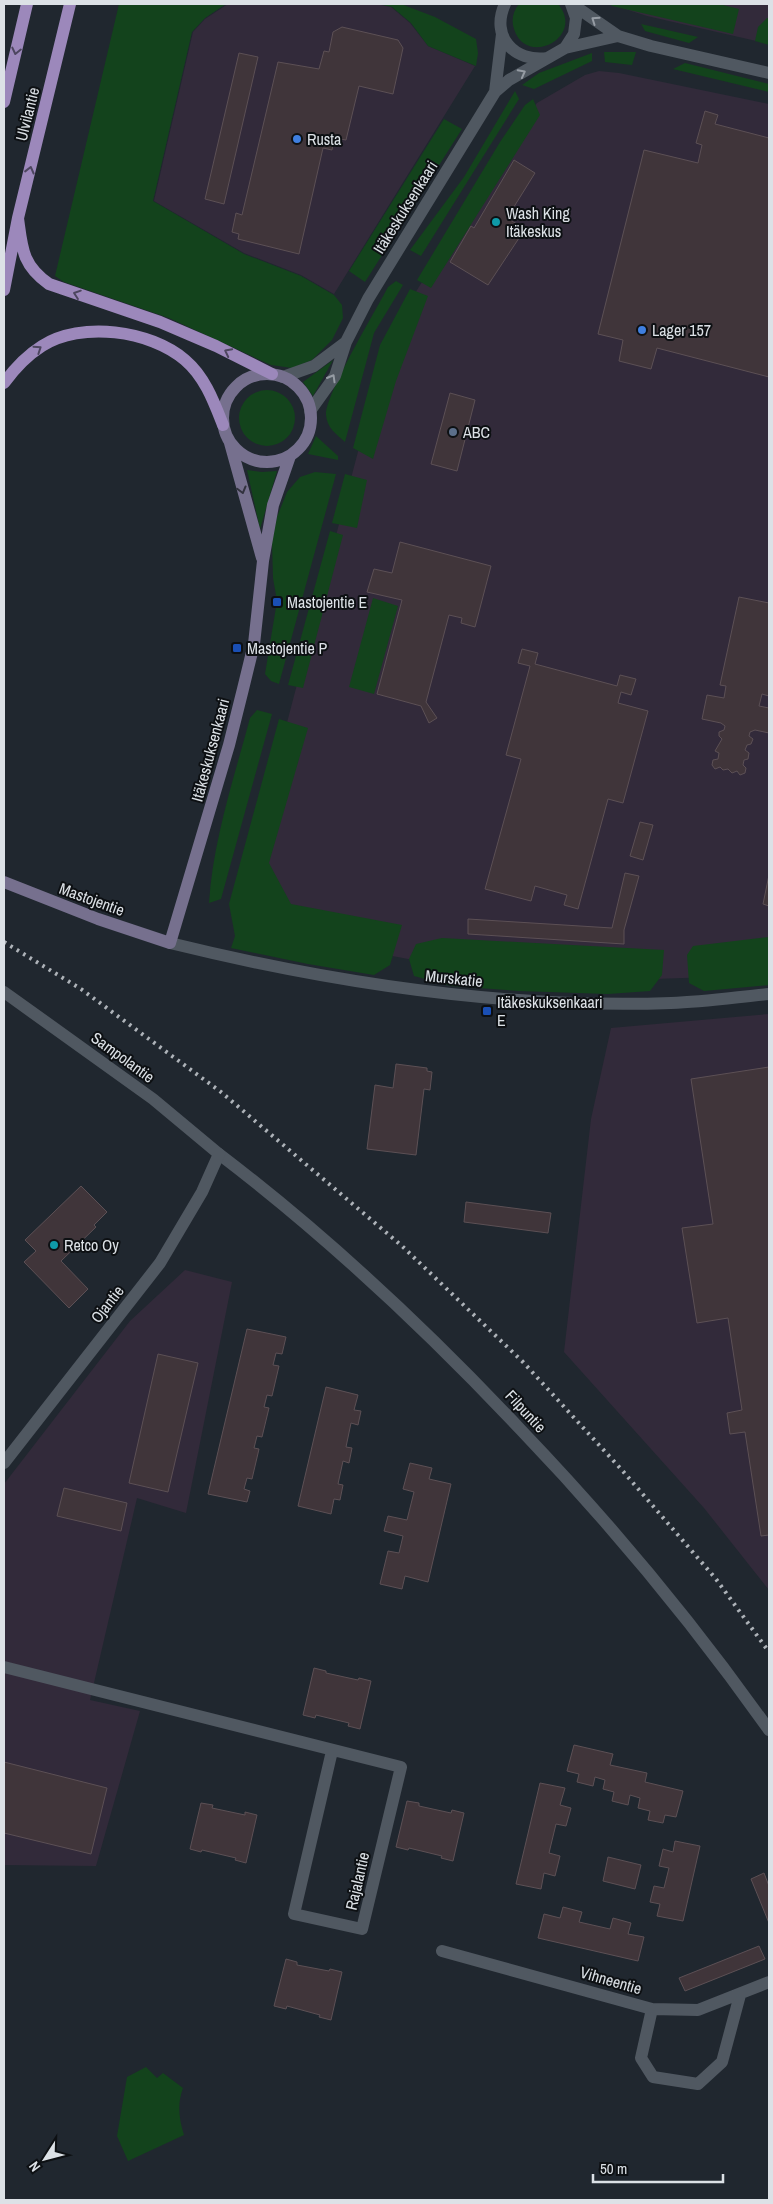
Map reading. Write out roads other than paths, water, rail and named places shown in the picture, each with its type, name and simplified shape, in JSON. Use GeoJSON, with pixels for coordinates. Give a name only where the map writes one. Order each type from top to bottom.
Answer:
{"type":"FeatureCollection","features":[{"type":"Feature","properties":{"kind":"main road","name":"Ulvilantie"},"geometry":{"type":"LineString","coordinates":[[4,102],[27,4]]}},
{"type":"Feature","properties":{"kind":"main road","name":"Ulvilantie"},"geometry":{"type":"LineString","coordinates":[[4,290],[18,218],[70,4]]}},
{"type":"Feature","properties":{"kind":"main road"},"geometry":{"type":"LineString","coordinates":[[4,383],[20,362],[43,345],[89,331],[116,333],[146,340],[168,349],[185,360],[200,376],[212,396],[230,443],[242,455],[258,462],[274,462],[290,456],[304,442],[309,431],[310,411],[305,397],[296,385],[216,346],[160,322],[49,284],[34,274],[23,252],[18,218]]}},
{"type":"Feature","properties":{"kind":"main road"},"geometry":{"type":"LineString","coordinates":[[223,425],[223,412],[227,399],[235,388],[246,379],[258,375],[278,376]]}},
{"type":"Feature","properties":{"kind":"main road","name":"Itäkeskuksenkaari"},"geometry":{"type":"LineString","coordinates":[[230,443],[262,561]]}},
{"type":"Feature","properties":{"kind":"main road","name":"Itäkeskuksenkaari"},"geometry":{"type":"LineString","coordinates":[[170,944],[229,745],[254,644],[262,561],[273,505],[290,456]]}},
{"type":"Feature","properties":{"kind":"main road","name":"Mastojentie"},"geometry":{"type":"LineString","coordinates":[[4,882],[98,919],[170,944]]}},
{"type":"Feature","properties":{"kind":"street","name":"Itäkeskuksenkaari"},"geometry":{"type":"LineString","coordinates":[[495,92],[502,34],[500,23],[505,4]]}},
{"type":"Feature","properties":{"kind":"street"},"geometry":{"type":"LineString","coordinates":[[572,4],[618,36],[651,46],[769,73]]}},
{"type":"Feature","properties":{"kind":"street"},"geometry":{"type":"LineString","coordinates":[[565,48],[574,34],[576,18],[572,4]]}},
{"type":"Feature","properties":{"kind":"street"},"geometry":{"type":"LineString","coordinates":[[502,34],[510,47],[521,56],[536,60],[550,58]]}},
{"type":"Feature","properties":{"kind":"street"},"geometry":{"type":"LineString","coordinates":[[565,48],[618,36]]}},
{"type":"Feature","properties":{"kind":"street","name":"Itäkeskuksenkaari"},"geometry":{"type":"LineString","coordinates":[[310,411],[335,376],[346,342],[368,299],[495,92],[509,80],[565,48]]}},
{"type":"Feature","properties":{"kind":"street","name":"Itäkeskuksenkaari"},"geometry":{"type":"LineString","coordinates":[[278,376],[314,366],[346,342]]}},
{"type":"Feature","properties":{"kind":"street","name":"Murskatie"},"geometry":{"type":"LineString","coordinates":[[170,944],[224,957],[391,987],[538,1002],[673,1003],[769,994]]}},
{"type":"Feature","properties":{"kind":"street","name":"Sampolantie"},"geometry":{"type":"LineString","coordinates":[[4,992],[152,1099],[219,1154]]}},
{"type":"Feature","properties":{"kind":"street","name":"Ojantie"},"geometry":{"type":"LineString","coordinates":[[4,1463],[160,1263],[202,1192],[219,1154]]}},
{"type":"Feature","properties":{"kind":"street","name":"Filpuntie"},"geometry":{"type":"LineString","coordinates":[[219,1154],[306,1222],[390,1297],[476,1381],[554,1464],[619,1538],[684,1616],[769,1730]]}},
{"type":"Feature","properties":{"kind":"street","name":"Rajalantie"},"geometry":{"type":"LineString","coordinates":[[4,1667],[401,1767],[362,1929],[294,1914],[332,1751]]}},
{"type":"Feature","properties":{"kind":"street","name":"Vihneentie"},"geometry":{"type":"LineString","coordinates":[[442,1951],[652,2009],[698,2010],[769,1982]]}},
{"type":"Feature","properties":{"kind":"street"},"geometry":{"type":"LineString","coordinates":[[652,2009],[641,2058],[653,2077],[698,2084],[722,2062],[740,1994]]}},
{"type":"Feature","properties":{"kind":"railway"},"geometry":{"type":"LineString","coordinates":[[4,942],[81,989],[221,1092],[402,1246],[523,1362],[621,1469],[716,1579],[769,1652]]}},
{"type":"Feature","properties":{"kind":"place","name":"Rusta"},"geometry":{"type":"Point","coordinates":[297,139]}},
{"type":"Feature","properties":{"kind":"place","name":"Wash King Itäkeskus"},"geometry":{"type":"Point","coordinates":[496,222]}},
{"type":"Feature","properties":{"kind":"place","name":"Lager 157"},"geometry":{"type":"Point","coordinates":[642,330]}},
{"type":"Feature","properties":{"kind":"place","name":"ABC"},"geometry":{"type":"Point","coordinates":[453,432]}},
{"type":"Feature","properties":{"kind":"place","name":"Mastojentie E"},"geometry":{"type":"Point","coordinates":[277,602]}},
{"type":"Feature","properties":{"kind":"place","name":"Mastojentie P"},"geometry":{"type":"Point","coordinates":[237,648]}},
{"type":"Feature","properties":{"kind":"place","name":"Itäkeskuksenkaari E"},"geometry":{"type":"Point","coordinates":[487,1011]}},
{"type":"Feature","properties":{"kind":"place","name":"Retco Oy"},"geometry":{"type":"Point","coordinates":[54,1245]}}]}
